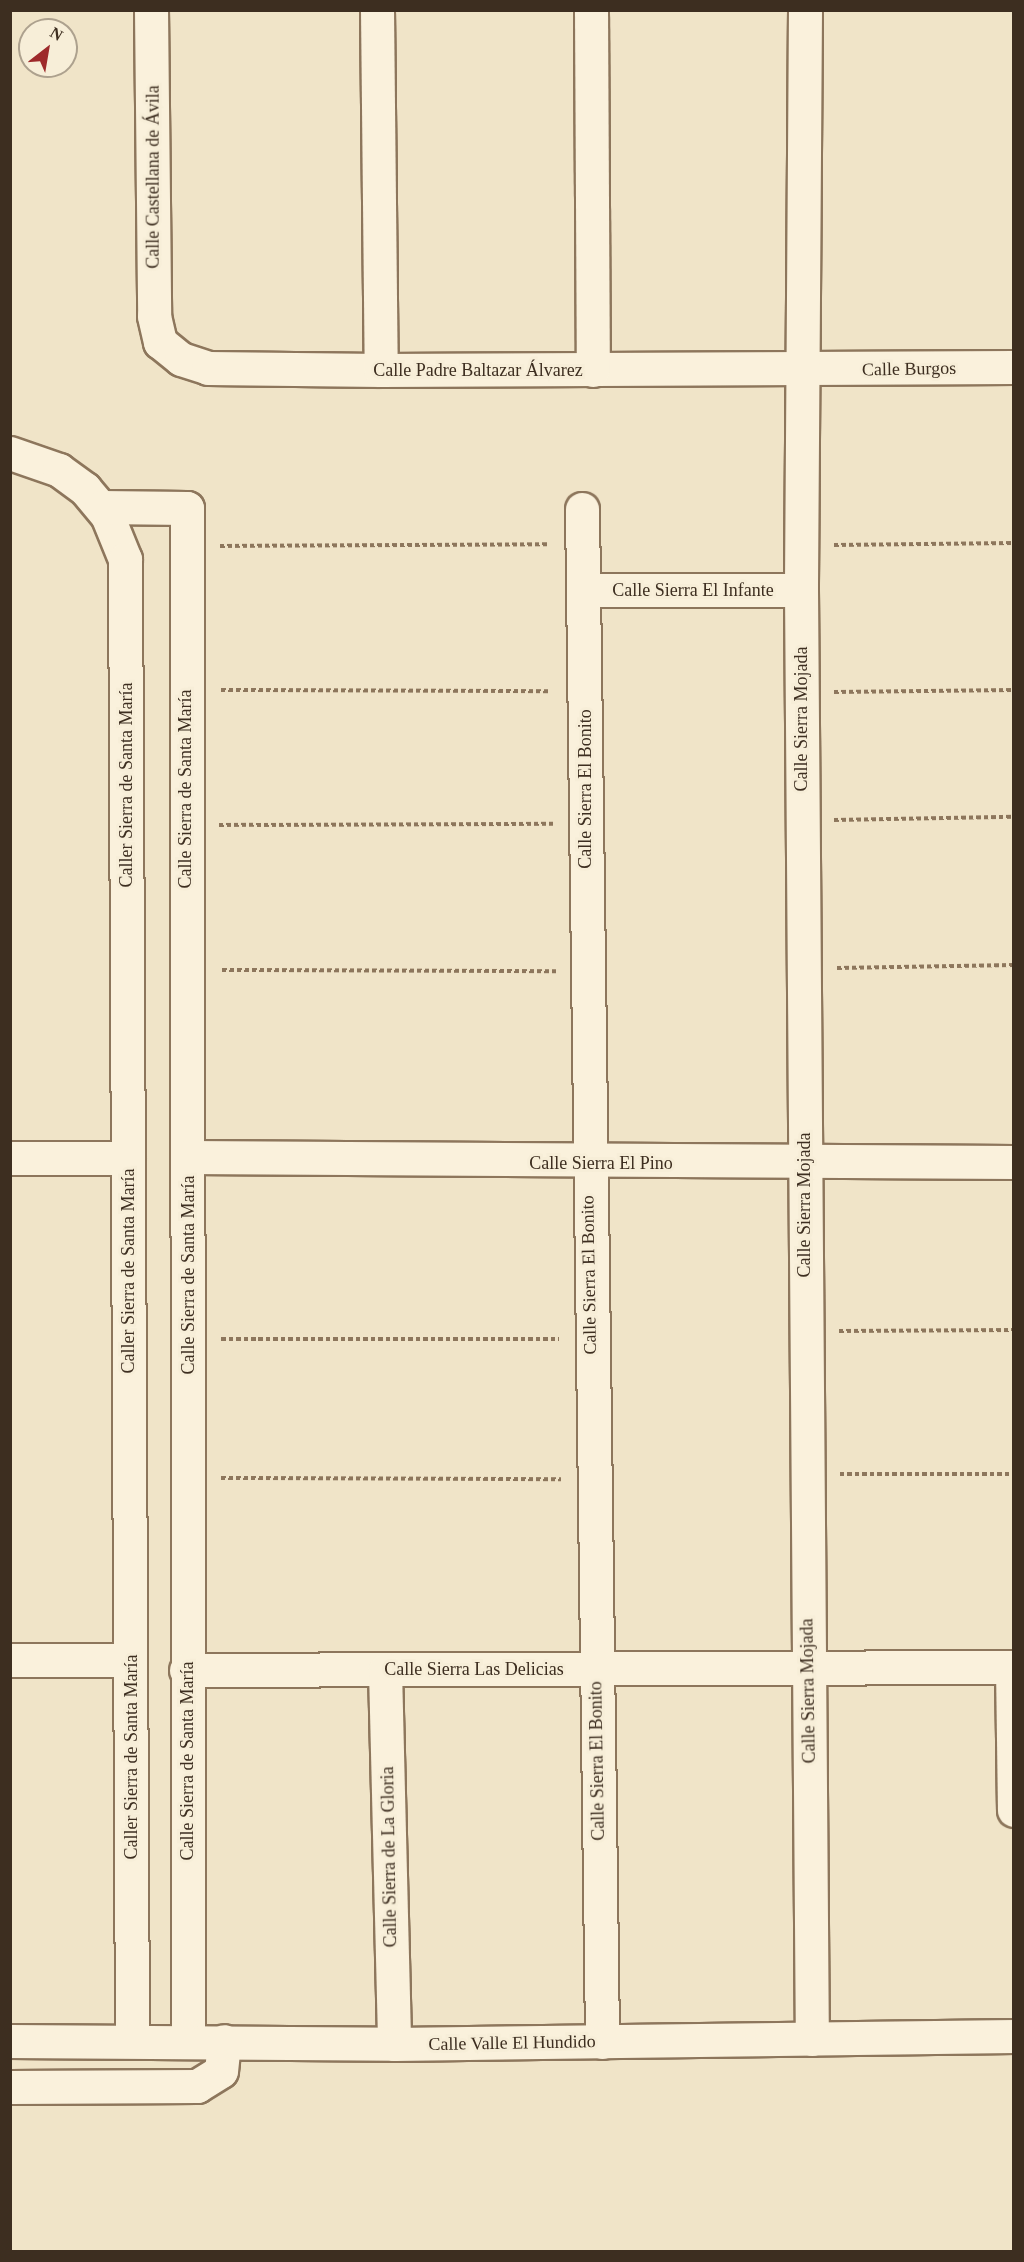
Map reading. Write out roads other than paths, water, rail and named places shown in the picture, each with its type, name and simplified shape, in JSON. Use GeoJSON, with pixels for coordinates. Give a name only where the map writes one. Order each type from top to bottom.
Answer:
{"type":"FeatureCollection","features":[{"type":"Feature","properties":{"kind":"street","name":"Calle Castellana de Ávila"},"geometry":{"type":"LineString","coordinates":[[151,10],[154,316],[160,342]]}},
{"type":"Feature","properties":{"kind":"street"},"geometry":{"type":"LineString","coordinates":[[377,10],[381,370]]}},
{"type":"Feature","properties":{"kind":"street"},"geometry":{"type":"LineString","coordinates":[[591,10],[593,370]]}},
{"type":"Feature","properties":{"kind":"street","name":"Calle Sierra Mojada"},"geometry":{"type":"LineString","coordinates":[[805,10],[801,692],[812,2039]]}},
{"type":"Feature","properties":{"kind":"street","name":"Calle Padre Baltazar Álvarez"},"geometry":{"type":"LineString","coordinates":[[160,342],[181,359],[208,368],[804,371]]}},
{"type":"Feature","properties":{"kind":"street","name":"Calle Burgos"},"geometry":{"type":"LineString","coordinates":[[804,371],[1014,367]]}},
{"type":"Feature","properties":{"kind":"street"},"geometry":{"type":"LineString","coordinates":[[10,453],[60,470],[101,507]]}},
{"type":"Feature","properties":{"kind":"street","name":"Calle Sierra de Santa María"},"geometry":{"type":"LineString","coordinates":[[101,507],[187,508],[185,970],[188,1158],[186,1670],[188,2041]]}},
{"type":"Feature","properties":{"kind":"street","name":"Caller Sierra de Santa María"},"geometry":{"type":"LineString","coordinates":[[101,507],[125,560],[132,2040]]}},
{"type":"Feature","properties":{"kind":"street","name":"Calle Sierra El Bonito"},"geometry":{"type":"LineString","coordinates":[[582,509],[585,590],[586,1163],[602,2042]]}},
{"type":"Feature","properties":{"kind":"street","name":"Calle Sierra El Infante"},"geometry":{"type":"LineString","coordinates":[[585,590],[801,590]]}},
{"type":"Feature","properties":{"kind":"street"},"geometry":{"type":"LineString","coordinates":[[10,1158],[128,1158]]}},
{"type":"Feature","properties":{"kind":"street","name":"Calle Sierra El Pino"},"geometry":{"type":"LineString","coordinates":[[188,1158],[586,1163],[1014,1162]]}},
{"type":"Feature","properties":{"kind":"street"},"geometry":{"type":"LineString","coordinates":[[10,1660],[130,1660]]}},
{"type":"Feature","properties":{"kind":"street"},"geometry":{"type":"LineString","coordinates":[[1013,1667],[1014,1810]]}},
{"type":"Feature","properties":{"kind":"street","name":"Calle Sierra Las Delicias"},"geometry":{"type":"LineString","coordinates":[[186,1670],[1013,1667]]}},
{"type":"Feature","properties":{"kind":"street","name":"Calle Sierra de La Gloria"},"geometry":{"type":"LineString","coordinates":[[385,1670],[394,2044]]}},
{"type":"Feature","properties":{"kind":"street","name":"Calle Valle El Hundido"},"geometry":{"type":"LineString","coordinates":[[10,2041],[132,2040],[394,2044],[1014,2036]]}},
{"type":"Feature","properties":{"kind":"street"},"geometry":{"type":"LineString","coordinates":[[10,2087],[197,2086],[221,2071],[224,2041]]}}]}
